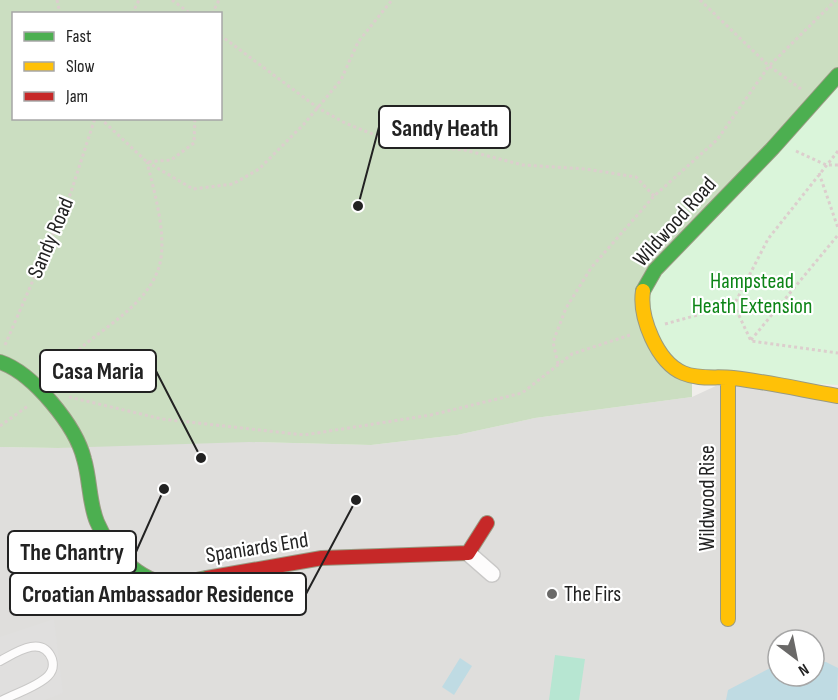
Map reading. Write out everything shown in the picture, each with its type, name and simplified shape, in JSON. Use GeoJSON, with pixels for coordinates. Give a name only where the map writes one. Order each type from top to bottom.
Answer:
{"type":"FeatureCollection","features":[{"type":"Feature","properties":{"kind":"street","name":"Wildwood Road"},"geometry":{"type":"LineString","coordinates":[[838,75],[778,142],[655,270],[643,292],[643,312],[647,329],[662,354],[680,372],[838,396]]}},
{"type":"Feature","properties":{"kind":"street","name":"Spaniards End"},"geometry":{"type":"LineString","coordinates":[[0,362],[9,365],[37,385],[71,430],[84,457],[98,522],[118,555],[143,576],[170,584],[322,558],[468,553]]}},
{"type":"Feature","properties":{"kind":"street","name":"Wildwood Rise"},"geometry":{"type":"LineString","coordinates":[[728,378],[728,619]]}},
{"type":"Feature","properties":{"kind":"street"},"geometry":{"type":"LineString","coordinates":[[487,523],[468,553],[492,574]]}},
{"type":"Feature","properties":{"kind":"lane"},"geometry":{"type":"LineString","coordinates":[[0,661],[26,647],[37,646],[45,650],[53,663],[52,670],[46,678],[3,700]]}},
{"type":"Feature","properties":{"kind":"path"},"geometry":{"type":"LineString","coordinates":[[172,0],[188,12]]}},
{"type":"Feature","properties":{"kind":"path"},"geometry":{"type":"LineString","coordinates":[[100,120],[147,162],[193,189],[233,184],[259,169],[318,108],[341,80],[358,42],[392,0]]}},
{"type":"Feature","properties":{"kind":"path"},"geometry":{"type":"LineString","coordinates":[[700,0],[769,66],[798,88],[818,99]]}},
{"type":"Feature","properties":{"kind":"path"},"geometry":{"type":"LineString","coordinates":[[558,364],[554,342],[566,308],[591,268],[654,195],[717,140],[769,66],[836,0]]}},
{"type":"Feature","properties":{"kind":"path"},"geometry":{"type":"LineString","coordinates":[[222,36],[318,108],[345,123],[396,143],[465,150],[523,165],[586,169],[636,177],[654,195]]}},
{"type":"Feature","properties":{"kind":"path","name":"Sandy Road"},"geometry":{"type":"LineString","coordinates":[[1,355],[70,195],[97,120]]}},
{"type":"Feature","properties":{"kind":"path"},"geometry":{"type":"LineString","coordinates":[[147,162],[171,160],[194,143],[195,120]]}},
{"type":"Feature","properties":{"kind":"path"},"geometry":{"type":"LineString","coordinates":[[778,142],[826,165],[838,165]]}},
{"type":"Feature","properties":{"kind":"path"},"geometry":{"type":"LineString","coordinates":[[60,394],[162,419],[304,435],[431,415],[522,393],[572,354],[647,329],[734,305],[768,240],[838,151]]}},
{"type":"Feature","properties":{"kind":"path"},"geometry":{"type":"LineString","coordinates":[[49,376],[124,314],[150,287],[159,266],[161,244],[155,196],[147,162]]}},
{"type":"Feature","properties":{"kind":"path"},"geometry":{"type":"LineString","coordinates":[[819,173],[838,228]]}},
{"type":"Feature","properties":{"kind":"path"},"geometry":{"type":"LineString","coordinates":[[751,341],[838,235]]}},
{"type":"Feature","properties":{"kind":"path"},"geometry":{"type":"LineString","coordinates":[[734,305],[751,341]]}},
{"type":"Feature","properties":{"kind":"path"},"geometry":{"type":"LineString","coordinates":[[751,341],[838,353]]}},
{"type":"Feature","properties":{"kind":"path"},"geometry":{"type":"LineString","coordinates":[[0,426],[44,394]]}},
{"type":"Feature","properties":{"kind":"shaded area"},"geometry":{"type":"Polygon","coordinates":[[[733,378],[838,395],[838,700],[0,700],[0,447],[58,448],[79,446],[103,438],[371,445],[457,435],[535,418],[692,397],[733,378]]]}},
{"type":"Feature","properties":{"kind":"shaded area"},"geometry":{"type":"Polygon","coordinates":[[[54,619],[63,693],[45,700],[0,700],[0,637],[54,619]]]}},
{"type":"Feature","properties":{"kind":"green space"},"geometry":{"type":"Polygon","coordinates":[[[0,0],[838,0],[838,75],[692,374],[692,397],[535,418],[457,435],[371,445],[249,442],[58,448],[0,447],[0,0]]]}},
{"type":"Feature","properties":{"kind":"green space","name":"Hampstead Heath Extension"},"geometry":{"type":"Polygon","coordinates":[[[838,75],[838,385],[708,378],[661,354],[643,292],[838,75]]]}},
{"type":"Feature","properties":{"kind":"green space"},"geometry":{"type":"Polygon","coordinates":[[[555,655],[585,659],[579,700],[549,700],[555,655]]]}},
{"type":"Feature","properties":{"kind":"water"},"geometry":{"type":"Polygon","coordinates":[[[460,658],[472,666],[454,695],[442,687],[460,658]]]}},
{"type":"Feature","properties":{"kind":"water"},"geometry":{"type":"Polygon","coordinates":[[[826,662],[838,668],[837,700],[726,700],[728,690],[766,670],[766,688],[826,688],[826,662]]]}},
{"type":"Feature","properties":{"kind":"traffic: fast"},"geometry":{"type":"LineString","coordinates":[[643,291],[655,270],[772,149],[838,75]]}},
{"type":"Feature","properties":{"kind":"traffic: fast"},"geometry":{"type":"LineString","coordinates":[[0,362],[13,368],[39,389],[72,431],[84,459],[92,507],[97,522],[117,553],[137,571],[159,582],[175,584],[207,578]]}},
{"type":"Feature","properties":{"kind":"traffic: slow"},"geometry":{"type":"LineString","coordinates":[[643,291],[644,313],[652,338],[665,359],[683,373],[702,377],[727,377],[838,396]]}},
{"type":"Feature","properties":{"kind":"traffic: slow"},"geometry":{"type":"LineString","coordinates":[[728,378],[728,619]]}},
{"type":"Feature","properties":{"kind":"traffic: jam"},"geometry":{"type":"LineString","coordinates":[[207,578],[322,558],[468,553],[487,523]]}},
{"type":"Feature","properties":{"kind":"place","name":"Sandy Heath"},"geometry":{"type":"Point","coordinates":[358,206]}},
{"type":"Feature","properties":{"kind":"place","name":"Casa Maria"},"geometry":{"type":"Point","coordinates":[201,458]}},
{"type":"Feature","properties":{"kind":"place","name":"The Chantry"},"geometry":{"type":"Point","coordinates":[164,489]}},
{"type":"Feature","properties":{"kind":"place","name":"Croatian Ambassador Residence"},"geometry":{"type":"Point","coordinates":[356,500]}},
{"type":"Feature","properties":{"kind":"place","name":"The Firs"},"geometry":{"type":"Point","coordinates":[552,594]}}]}
